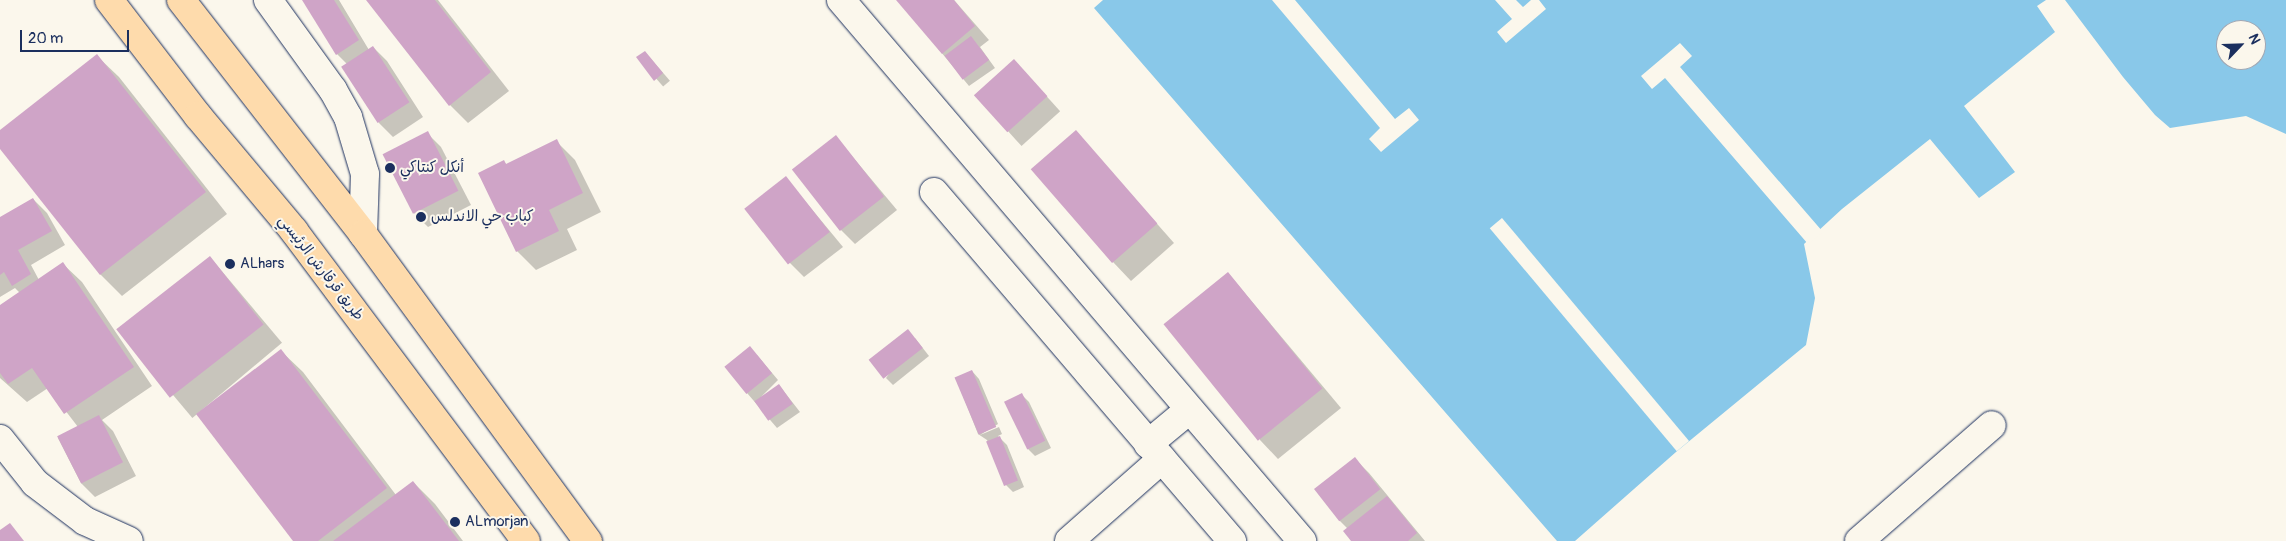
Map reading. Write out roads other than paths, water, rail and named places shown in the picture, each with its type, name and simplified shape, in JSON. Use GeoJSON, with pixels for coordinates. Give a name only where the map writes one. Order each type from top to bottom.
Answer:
{"type":"FeatureCollection","features":[{"type":"Feature","properties":{"kind":"main road","name":"طريق قرقارش الرئيسي"},"geometry":{"type":"LineString","coordinates":[[109,0],[198,116],[294,231],[526,541]]}},
{"type":"Feature","properties":{"kind":"main road"},"geometry":{"type":"LineString","coordinates":[[181,0],[363,234],[588,541]]}},
{"type":"Feature","properties":{"kind":"street"},"geometry":{"type":"LineString","coordinates":[[268,0],[333,90],[348,117],[365,174],[363,234]]}},
{"type":"Feature","properties":{"kind":"street"},"geometry":{"type":"LineString","coordinates":[[841,0],[1302,541]]}},
{"type":"Feature","properties":{"kind":"street"},"geometry":{"type":"LineString","coordinates":[[934,192],[1232,541]]}},
{"type":"Feature","properties":{"kind":"street"},"geometry":{"type":"LineString","coordinates":[[1084,536],[1189,410]]}},
{"type":"Feature","properties":{"kind":"street"},"geometry":{"type":"LineString","coordinates":[[1859,541],[1992,425]]}},
{"type":"Feature","properties":{"kind":"street"},"geometry":{"type":"LineString","coordinates":[[0,439],[34,483],[85,521],[129,541]]}},
{"type":"Feature","properties":{"kind":"water"},"geometry":{"type":"Polygon","coordinates":[[[1103,0],[2046,0],[2037,6],[2055,32],[1964,106],[2015,172],[1979,198],[1930,139],[1842,209],[1804,244],[1815,298],[1806,345],[1676,452],[1575,541],[1557,541],[1094,8],[1103,0]]]}},
{"type":"Feature","properties":{"kind":"water"},"geometry":{"type":"Polygon","coordinates":[[[2065,0],[2286,0],[2286,134],[2246,116],[2170,128],[2155,115],[2123,77],[2065,0]]]}},
{"type":"Feature","properties":{"kind":"place","name":"أنكل كنتاكي"},"geometry":{"type":"Point","coordinates":[390,168]}},
{"type":"Feature","properties":{"kind":"place","name":"كباب حي الاندلس"},"geometry":{"type":"Point","coordinates":[421,217]}},
{"type":"Feature","properties":{"kind":"place","name":"ALhars"},"geometry":{"type":"Point","coordinates":[230,264]}},
{"type":"Feature","properties":{"kind":"place","name":"ALmorjan"},"geometry":{"type":"Point","coordinates":[455,522]}}]}
